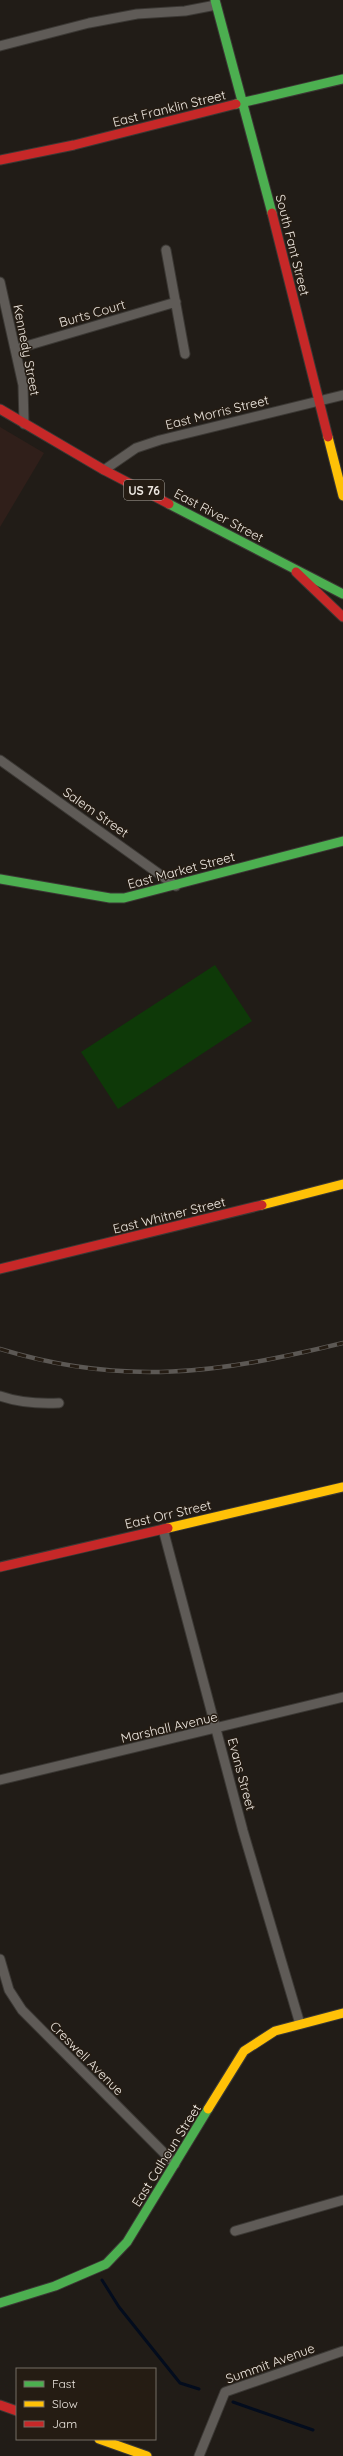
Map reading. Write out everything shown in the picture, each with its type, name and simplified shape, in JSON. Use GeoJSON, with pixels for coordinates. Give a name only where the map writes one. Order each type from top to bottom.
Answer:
{"type":"FeatureCollection","features":[{"type":"Feature","properties":{"kind":"street"},"geometry":{"type":"LineString","coordinates":[[0,46],[23,38],[103,20],[138,14],[185,11],[215,3]]}},
{"type":"Feature","properties":{"kind":"street","name":"South Fant Street"},"geometry":{"type":"LineString","coordinates":[[215,3],[243,104],[343,496]]}},
{"type":"Feature","properties":{"kind":"street","name":"East Franklin Street"},"geometry":{"type":"LineString","coordinates":[[0,160],[243,104],[269,96],[343,80]]}},
{"type":"Feature","properties":{"kind":"street"},"geometry":{"type":"LineString","coordinates":[[166,250],[185,354]]}},
{"type":"Feature","properties":{"kind":"street","name":"Kennedy Street"},"geometry":{"type":"LineString","coordinates":[[0,282],[23,385],[24,424]]}},
{"type":"Feature","properties":{"kind":"street","name":"Burts Court"},"geometry":{"type":"LineString","coordinates":[[16,349],[176,302]]}},
{"type":"Feature","properties":{"kind":"street","name":"East Morris Street"},"geometry":{"type":"LineString","coordinates":[[104,470],[136,448],[160,440],[343,395]]}},
{"type":"Feature","properties":{"kind":"street","name":"East River Street"},"geometry":{"type":"LineString","coordinates":[[0,409],[104,470],[343,594]]}},
{"type":"Feature","properties":{"kind":"street"},"geometry":{"type":"LineString","coordinates":[[290,567],[343,617]]}},
{"type":"Feature","properties":{"kind":"street","name":"Salem Street"},"geometry":{"type":"LineString","coordinates":[[0,760],[176,886]]}},
{"type":"Feature","properties":{"kind":"street","name":"East Market Street"},"geometry":{"type":"LineString","coordinates":[[0,879],[110,898],[139,896],[343,841]]}},
{"type":"Feature","properties":{"kind":"street","name":"East Whitner Street"},"geometry":{"type":"LineString","coordinates":[[0,1269],[178,1227],[343,1184]]}},
{"type":"Feature","properties":{"kind":"street"},"geometry":{"type":"LineString","coordinates":[[0,1396],[15,1401],[41,1404],[59,1403]]}},
{"type":"Feature","properties":{"kind":"street","name":"East Orr Street"},"geometry":{"type":"LineString","coordinates":[[0,1567],[343,1487]]}},
{"type":"Feature","properties":{"kind":"street","name":"Evans Street"},"geometry":{"type":"LineString","coordinates":[[163,1529],[243,1830],[300,2024]]}},
{"type":"Feature","properties":{"kind":"street","name":"Marshall Avenue"},"geometry":{"type":"LineString","coordinates":[[0,1780],[217,1729],[343,1697]]}},
{"type":"Feature","properties":{"kind":"street","name":"Creswell Avenue"},"geometry":{"type":"LineString","coordinates":[[0,1959],[9,1990],[22,2010],[175,2164]]}},
{"type":"Feature","properties":{"kind":"street","name":"East Calhoun Street"},"geometry":{"type":"LineString","coordinates":[[0,2303],[55,2286],[106,2264],[127,2242],[244,2051],[275,2031],[343,2013]]}},
{"type":"Feature","properties":{"kind":"street"},"geometry":{"type":"LineString","coordinates":[[235,2231],[343,2200]]}},
{"type":"Feature","properties":{"kind":"street","name":"Summit Avenue"},"geometry":{"type":"LineString","coordinates":[[200,2456],[225,2392],[343,2351]]}},
{"type":"Feature","properties":{"kind":"street"},"geometry":{"type":"LineString","coordinates":[[0,2405],[16,2411]]}},
{"type":"Feature","properties":{"kind":"street"},"geometry":{"type":"LineString","coordinates":[[102,2440],[147,2456]]}},
{"type":"Feature","properties":{"kind":"shaded area"},"geometry":{"type":"Polygon","coordinates":[[[0,427],[44,453],[0,527],[0,427]]]}},
{"type":"Feature","properties":{"kind":"green space"},"geometry":{"type":"Polygon","coordinates":[[[215,965],[252,1021],[118,1109],[81,1052],[215,965]]]}},
{"type":"Feature","properties":{"kind":"waterway"},"geometry":{"type":"LineString","coordinates":[[102,2280],[119,2307],[180,2383],[199,2389]]}},
{"type":"Feature","properties":{"kind":"waterway"},"geometry":{"type":"LineString","coordinates":[[233,2402],[313,2430]]}},
{"type":"Feature","properties":{"kind":"railway"},"geometry":{"type":"LineString","coordinates":[[0,1349],[45,1361],[89,1368],[131,1372],[172,1372],[255,1362],[343,1343]]}},
{"type":"Feature","properties":{"kind":"traffic: fast"},"geometry":{"type":"LineString","coordinates":[[215,0],[272,213]]}},
{"type":"Feature","properties":{"kind":"traffic: fast"},"geometry":{"type":"LineString","coordinates":[[236,104],[343,79]]}},
{"type":"Feature","properties":{"kind":"traffic: fast"},"geometry":{"type":"LineString","coordinates":[[169,504],[343,594]]}},
{"type":"Feature","properties":{"kind":"traffic: fast"},"geometry":{"type":"LineString","coordinates":[[0,879],[110,898],[124,898],[343,841]]}},
{"type":"Feature","properties":{"kind":"traffic: fast"},"geometry":{"type":"LineString","coordinates":[[0,2303],[55,2286],[106,2264],[127,2242],[208,2109]]}},
{"type":"Feature","properties":{"kind":"traffic: slow"},"geometry":{"type":"LineString","coordinates":[[328,437],[343,496]]}},
{"type":"Feature","properties":{"kind":"traffic: slow"},"geometry":{"type":"LineString","coordinates":[[262,1205],[343,1184]]}},
{"type":"Feature","properties":{"kind":"traffic: slow"},"geometry":{"type":"LineString","coordinates":[[168,1528],[343,1487]]}},
{"type":"Feature","properties":{"kind":"traffic: slow"},"geometry":{"type":"LineString","coordinates":[[208,2109],[244,2051],[275,2031],[343,2013]]}},
{"type":"Feature","properties":{"kind":"traffic: slow"},"geometry":{"type":"LineString","coordinates":[[102,2440],[147,2456]]}},
{"type":"Feature","properties":{"kind":"traffic: jam"},"geometry":{"type":"LineString","coordinates":[[0,160],[74,145],[236,104]]}},
{"type":"Feature","properties":{"kind":"traffic: jam"},"geometry":{"type":"LineString","coordinates":[[272,213],[328,437]]}},
{"type":"Feature","properties":{"kind":"traffic: jam"},"geometry":{"type":"LineString","coordinates":[[0,409],[104,470],[169,504]]}},
{"type":"Feature","properties":{"kind":"traffic: jam"},"geometry":{"type":"LineString","coordinates":[[296,572],[343,617]]}},
{"type":"Feature","properties":{"kind":"traffic: jam"},"geometry":{"type":"LineString","coordinates":[[0,1269],[262,1205]]}},
{"type":"Feature","properties":{"kind":"traffic: jam"},"geometry":{"type":"LineString","coordinates":[[0,1567],[168,1528]]}},
{"type":"Feature","properties":{"kind":"traffic: jam"},"geometry":{"type":"LineString","coordinates":[[0,2405],[16,2411]]}}]}
